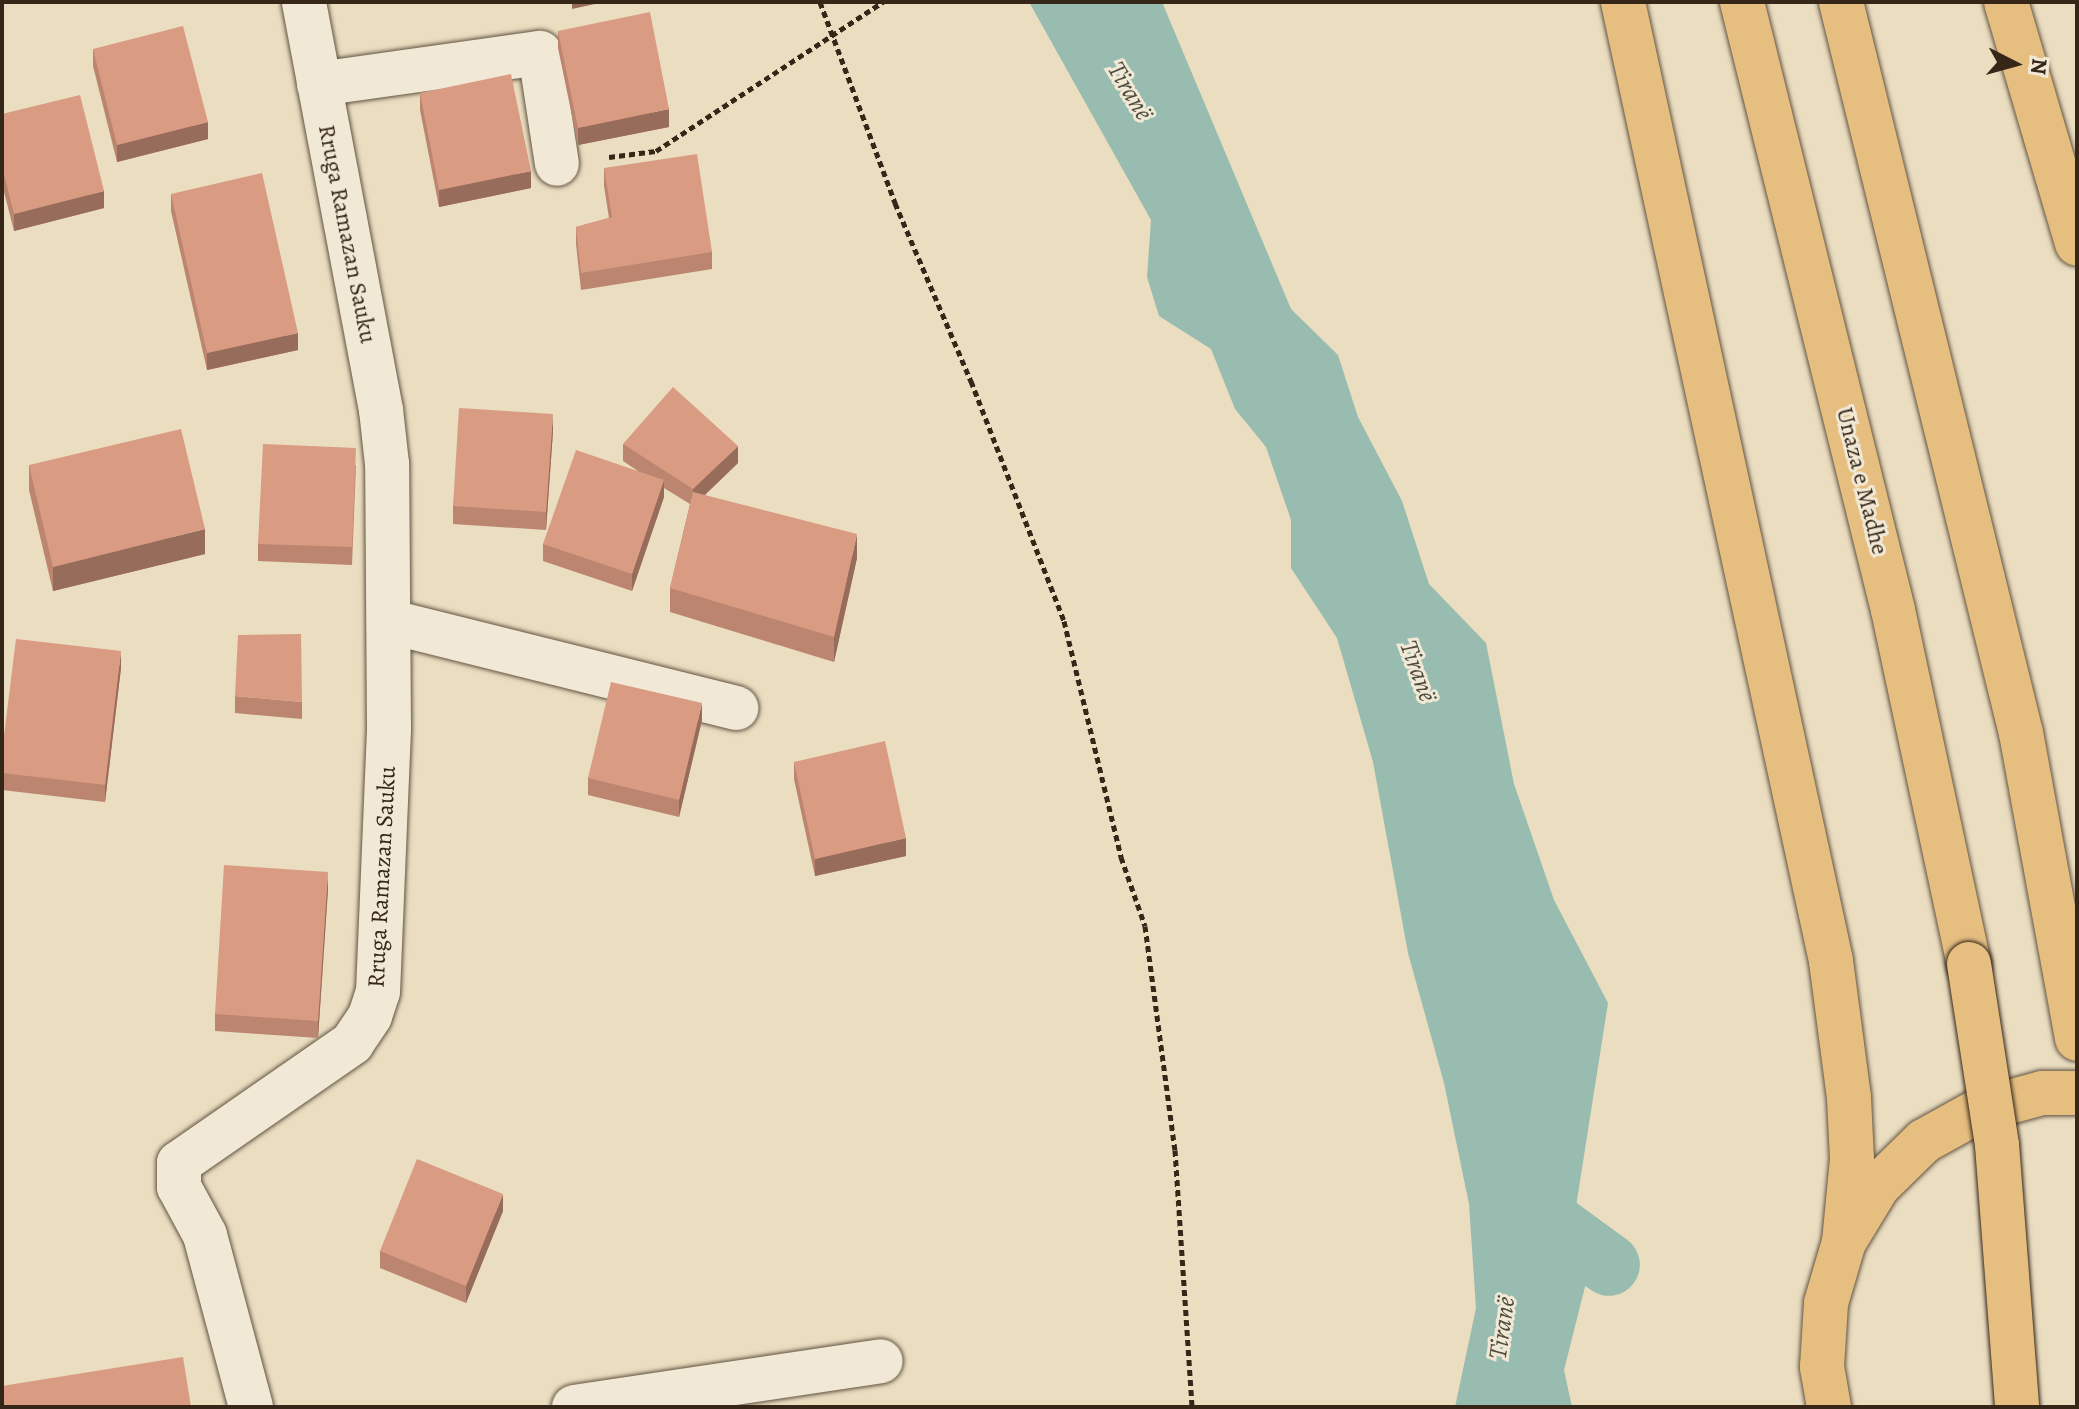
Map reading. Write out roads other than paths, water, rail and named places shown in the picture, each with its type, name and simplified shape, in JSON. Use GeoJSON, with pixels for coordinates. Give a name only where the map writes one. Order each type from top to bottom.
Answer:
{"type":"FeatureCollection","features":[{"type":"Feature","properties":{"kind":"main road"},"geometry":{"type":"LineString","coordinates":[[1623,2],[1831,961],[1849,1098],[1852,1159],[1844,1242],[1826,1303],[1822,1367],[1829,1407]]}},
{"type":"Feature","properties":{"kind":"main road","name":"Unaza e Madhe"},"geometry":{"type":"LineString","coordinates":[[1742,2],[1893,610],[1969,964],[1997,1145],[2017,1407]]}},
{"type":"Feature","properties":{"kind":"main road"},"geometry":{"type":"LineString","coordinates":[[1841,2],[2021,733],[2077,1039]]}},
{"type":"Feature","properties":{"kind":"main road"},"geometry":{"type":"LineString","coordinates":[[2006,2],[2077,244]]}},
{"type":"Feature","properties":{"kind":"main road"},"geometry":{"type":"LineString","coordinates":[[1844,1242],[1878,1186],[1924,1141],[1980,1110],[2042,1093],[2077,1093]]}},
{"type":"Feature","properties":{"kind":"street","name":"Rruga Ramazan Sauku"},"geometry":{"type":"LineString","coordinates":[[251,1407],[205,1235],[179,1187],[179,1163],[352,1043],[370,1016],[378,992],[391,622],[381,410],[304,2]]}},
{"type":"Feature","properties":{"kind":"street"},"geometry":{"type":"LineString","coordinates":[[319,84],[540,53],[557,164]]}},
{"type":"Feature","properties":{"kind":"street"},"geometry":{"type":"LineString","coordinates":[[391,622],[736,708]]}},
{"type":"Feature","properties":{"kind":"street"},"geometry":{"type":"LineString","coordinates":[[574,1407],[881,1361]]}},
{"type":"Feature","properties":{"kind":"water","name":"Tiranë"},"geometry":{"type":"Polygon","coordinates":[[[1029,2],[1162,2],[1291,309],[1338,355],[1358,417],[1402,501],[1429,584],[1486,643],[1514,784],[1554,900],[1608,1003],[1575,1213],[1587,1279],[1564,1370],[1572,1407],[1455,1407],[1476,1308],[1469,1204],[1444,1083],[1408,953],[1373,762],[1337,638],[1291,568],[1291,520],[1266,447],[1235,409],[1211,349],[1159,316],[1147,277],[1151,220],[1029,2]]]}},
{"type":"Feature","properties":{"kind":"waterway"},"geometry":{"type":"LineString","coordinates":[[1520,1200],[1609,1265]]}}]}
